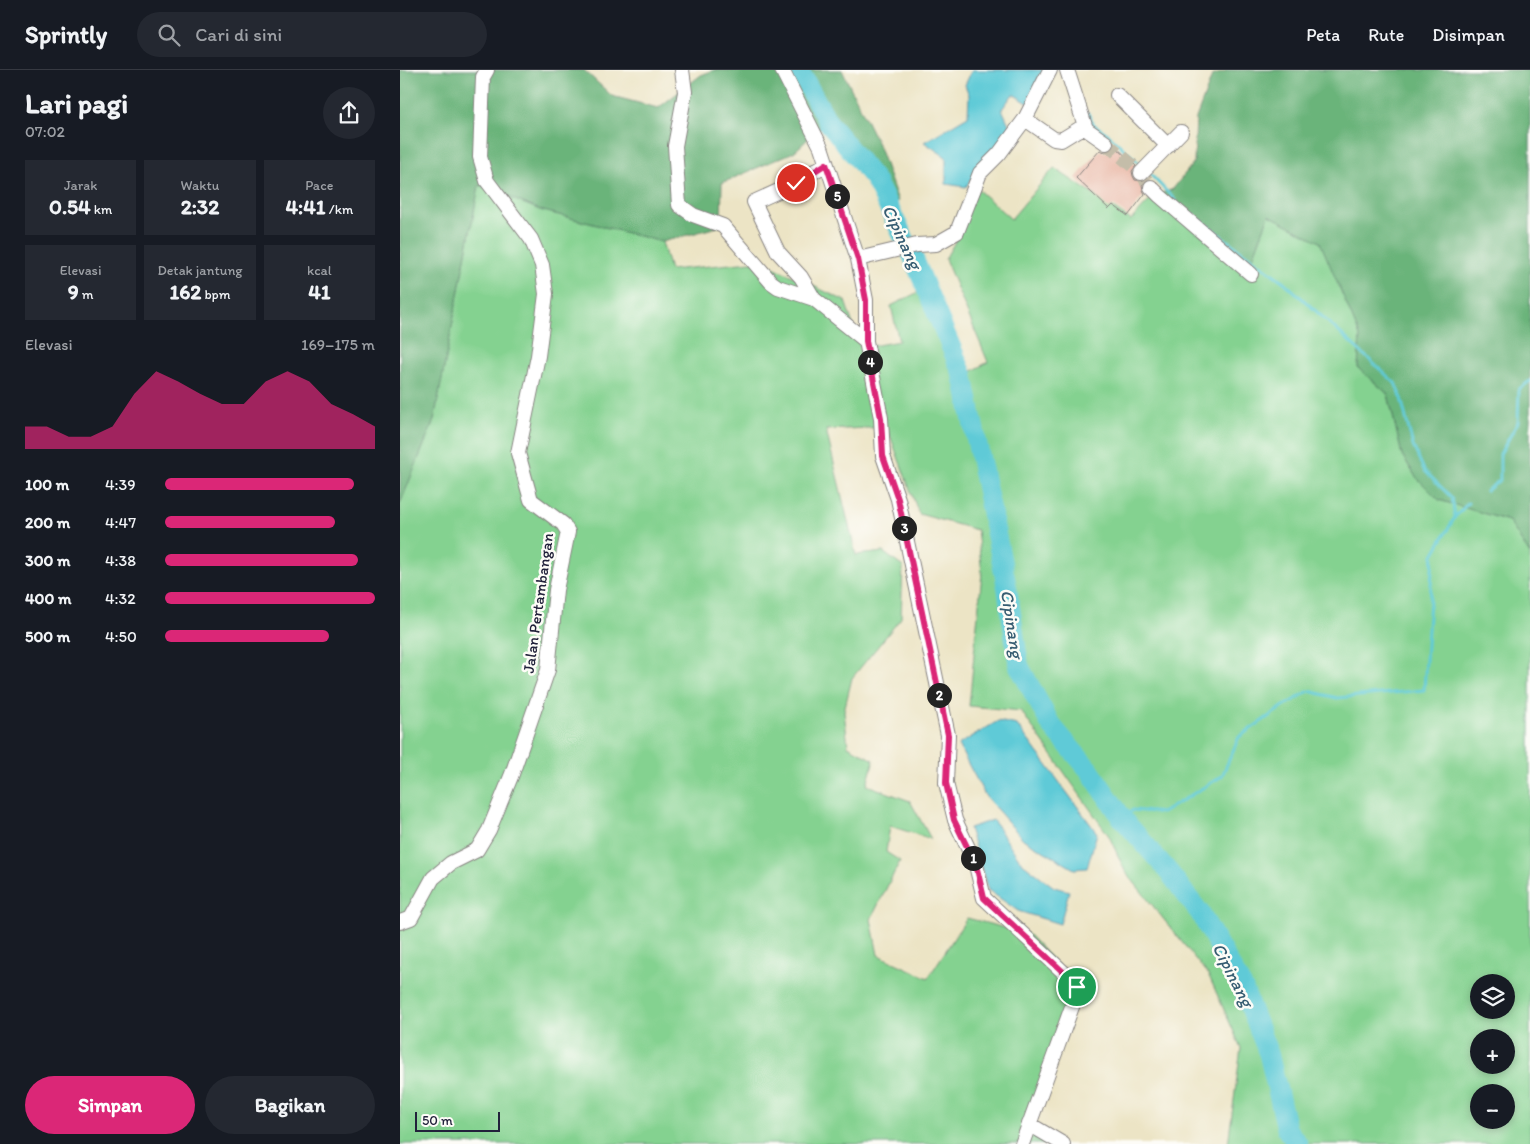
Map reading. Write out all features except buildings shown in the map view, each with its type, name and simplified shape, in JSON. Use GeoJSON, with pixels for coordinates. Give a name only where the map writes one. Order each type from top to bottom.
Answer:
{"type":"FeatureCollection","features":[{"type":"Feature","properties":{"kind":"street","name":"Jalan Pertambangan"},"geometry":{"type":"LineString","coordinates":[[400,922],[411,918],[433,878],[451,863],[477,850],[488,830],[512,774],[548,670],[556,590],[568,532],[563,524],[531,500],[518,453],[538,356],[546,294],[542,264],[531,239],[487,181],[480,156],[483,76],[487,70]]}},
{"type":"Feature","properties":{"kind":"street"},"geometry":{"type":"LineString","coordinates":[[682,70],[685,92],[675,146],[679,205],[693,215],[723,226],[771,282],[778,287],[814,298]]}},
{"type":"Feature","properties":{"kind":"street"},"geometry":{"type":"LineString","coordinates":[[782,70],[821,147],[858,259],[866,300],[866,341],[881,418],[883,456],[898,499],[948,735],[946,783],[954,820],[976,865],[984,898],[1075,983],[1077,987],[1077,993],[1022,1144]]}},
{"type":"Feature","properties":{"kind":"street"},"geometry":{"type":"LineString","coordinates":[[858,259],[917,245],[936,244],[957,232],[980,173],[999,154],[1024,119],[1050,70]]}},
{"type":"Feature","properties":{"kind":"street"},"geometry":{"type":"LineString","coordinates":[[1067,70],[1086,129]]}},
{"type":"Feature","properties":{"kind":"street"},"geometry":{"type":"LineString","coordinates":[[1117,95],[1168,146]]}},
{"type":"Feature","properties":{"kind":"street"},"geometry":{"type":"LineString","coordinates":[[1024,119],[1054,139],[1061,140],[1079,128],[1086,129],[1106,143]]}},
{"type":"Feature","properties":{"kind":"street"},"geometry":{"type":"LineString","coordinates":[[1145,170],[1181,132]]}},
{"type":"Feature","properties":{"kind":"street"},"geometry":{"type":"LineString","coordinates":[[826,164],[796,183],[754,202],[778,252],[801,277],[814,298],[866,341]]}},
{"type":"Feature","properties":{"kind":"street"},"geometry":{"type":"LineString","coordinates":[[1151,187],[1251,274]]}},
{"type":"Feature","properties":{"kind":"street"},"geometry":{"type":"LineString","coordinates":[[1029,1124],[1063,1144]]}},
{"type":"Feature","properties":{"kind":"green space"},"geometry":{"type":"Polygon","coordinates":[[[400,70],[584,70],[612,96],[658,108],[701,75],[714,70],[842,70],[878,144],[898,201],[882,207],[866,177],[823,125],[794,152],[722,183],[721,226],[662,242],[540,210],[479,185],[434,420],[400,504],[400,70]]]}},
{"type":"Feature","properties":{"kind":"green space"},"geometry":{"type":"Polygon","coordinates":[[[1228,70],[1530,70],[1530,555],[1509,521],[1439,500],[1416,477],[1402,455],[1388,394],[1358,368],[1360,336],[1320,242],[1269,215],[1248,271],[1153,197],[1173,189],[1194,162],[1196,118],[1212,76],[1228,70]]]}},
{"type":"Feature","properties":{"kind":"green space"},"geometry":{"type":"Polygon","coordinates":[[[1054,168],[1131,220],[1153,197],[1248,270],[1269,215],[1321,242],[1360,336],[1358,368],[1388,394],[1402,455],[1416,477],[1439,500],[1509,521],[1530,555],[1530,1144],[1228,1144],[1241,1048],[1209,976],[1125,871],[1109,836],[1021,711],[969,706],[982,573],[977,530],[919,514],[887,427],[826,430],[856,555],[883,552],[903,567],[901,618],[852,678],[844,711],[848,746],[874,760],[867,785],[910,801],[931,839],[890,826],[886,852],[900,861],[871,919],[878,955],[928,978],[967,918],[1028,934],[1080,989],[1028,1126],[1058,1144],[400,1144],[400,504],[434,420],[479,185],[540,210],[662,242],[670,270],[761,261],[845,301],[861,348],[899,341],[891,306],[932,285],[967,374],[988,362],[945,259],[960,233],[976,188],[1011,219],[1054,168]]]}},
{"type":"Feature","properties":{"kind":"water"},"geometry":{"type":"Polygon","coordinates":[[[972,70],[1049,70],[1031,105],[1013,94],[1002,109],[1011,129],[1006,140],[980,166],[966,187],[946,184],[946,157],[924,142],[968,116],[969,95],[965,85],[972,70]]]}},
{"type":"Feature","properties":{"kind":"water"},"geometry":{"type":"Polygon","coordinates":[[[998,721],[1017,725],[1097,833],[1087,868],[1074,869],[1023,839],[986,797],[958,745],[998,721]]]}},
{"type":"Feature","properties":{"kind":"water"},"geometry":{"type":"Polygon","coordinates":[[[993,820],[1021,862],[1054,887],[1069,891],[1060,924],[1018,911],[988,890],[969,828],[993,820]]]}},
{"type":"Feature","properties":{"kind":"waterway","name":"Cipinang"},"geometry":{"type":"LineString","coordinates":[[799,70],[828,122],[875,180],[910,250],[963,375],[1007,587],[1019,666],[1051,725],[1090,771],[1122,818],[1168,871],[1200,913],[1243,988],[1269,1055],[1287,1130],[1298,1144]]}},
{"type":"Feature","properties":{"kind":"waterway"},"geometry":{"type":"LineString","coordinates":[[1088,113],[1093,124],[1108,134],[1142,166]]}},
{"type":"Feature","properties":{"kind":"waterway"},"geometry":{"type":"LineString","coordinates":[[1148,172],[1175,200]]}},
{"type":"Feature","properties":{"kind":"waterway"},"geometry":{"type":"LineString","coordinates":[[1122,818],[1133,810],[1162,813],[1222,776],[1239,737],[1309,691],[1337,698],[1424,690],[1433,555],[1455,517],[1452,498],[1424,470],[1413,446],[1400,394],[1395,383],[1284,282],[1191,214]]}},
{"type":"Feature","properties":{"kind":"waterway"},"geometry":{"type":"LineString","coordinates":[[1486,491],[1500,480],[1500,454],[1518,422],[1519,389],[1530,381]]}},
{"type":"Feature","properties":{"kind":"waterway"},"geometry":{"type":"LineString","coordinates":[[1455,517],[1468,503]]}},
{"type":"Feature","properties":{"kind":"tunnel"},"geometry":{"type":"LineString","coordinates":[[1106,143],[1141,173],[1151,187]]}},
{"type":"Feature","properties":{"kind":"route"},"geometry":{"type":"LineString","coordinates":[[796,183],[826,164],[858,259],[866,300],[866,341],[881,418],[883,456],[898,499],[948,735],[946,783],[954,820],[976,865],[984,898],[1075,983],[1077,987]]}}]}
